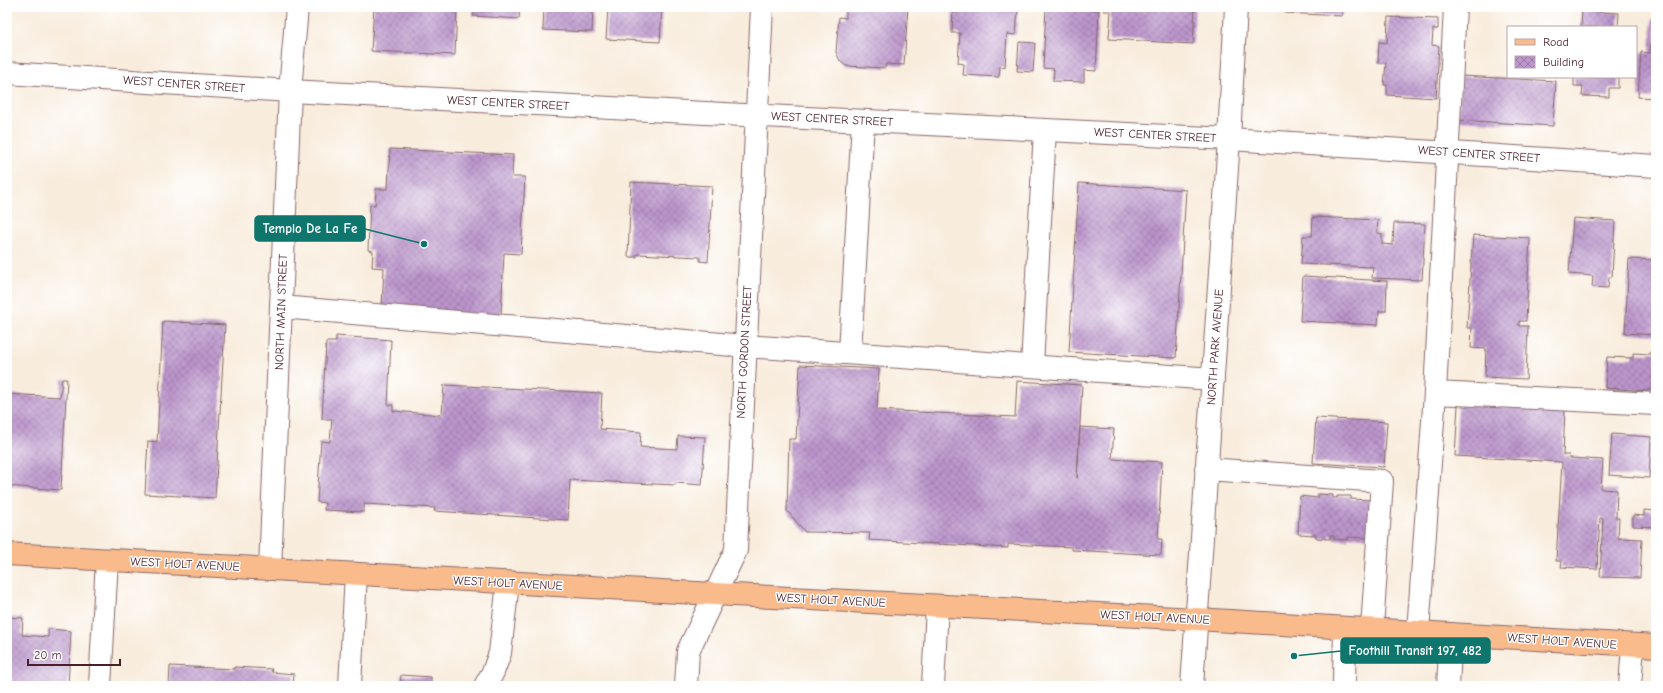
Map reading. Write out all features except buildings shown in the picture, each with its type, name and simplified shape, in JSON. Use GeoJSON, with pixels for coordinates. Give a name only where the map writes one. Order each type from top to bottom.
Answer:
{"type":"FeatureCollection","features":[{"type":"Feature","properties":{"kind":"main road","name":"WEST HOLT AVENUE"},"geometry":{"type":"LineString","coordinates":[[7,554],[714,594],[1196,619],[1656,646]]}},
{"type":"Feature","properties":{"kind":"street","name":"NORTH MAIN STREET"},"geometry":{"type":"LineString","coordinates":[[270,569],[290,91],[297,7]]}},
{"type":"Feature","properties":{"kind":"street","name":"NORTH GORDON STREET"},"geometry":{"type":"LineString","coordinates":[[686,686],[688,651],[736,550],[755,116],[762,7]]}},
{"type":"Feature","properties":{"kind":"street","name":"NORTH PARK AVENUE"},"geometry":{"type":"LineString","coordinates":[[1192,686],[1229,139],[1236,7]]}},
{"type":"Feature","properties":{"kind":"street"},"geometry":{"type":"LineString","coordinates":[[1418,632],[1435,393],[1455,7]]}},
{"type":"Feature","properties":{"kind":"street","name":"WEST CENTER STREET"},"geometry":{"type":"LineString","coordinates":[[7,73],[290,91],[755,116],[1229,139],[1656,166]]}},
{"type":"Feature","properties":{"kind":"street"},"geometry":{"type":"LineString","coordinates":[[850,354],[863,121]]}},
{"type":"Feature","properties":{"kind":"street"},"geometry":{"type":"LineString","coordinates":[[1032,366],[1045,130]]}},
{"type":"Feature","properties":{"kind":"street"},"geometry":{"type":"LineString","coordinates":[[281,307],[745,346],[1212,378]]}},
{"type":"Feature","properties":{"kind":"street"},"geometry":{"type":"LineString","coordinates":[[1435,393],[1656,404]]}},
{"type":"Feature","properties":{"kind":"street"},"geometry":{"type":"LineString","coordinates":[[1206,469],[1382,481],[1372,629]]}},
{"type":"Feature","properties":{"kind":"street"},"geometry":{"type":"LineString","coordinates":[[100,686],[107,560]]}},
{"type":"Feature","properties":{"kind":"street"},"geometry":{"type":"LineString","coordinates":[[350,686],[356,574]]}},
{"type":"Feature","properties":{"kind":"street"},"geometry":{"type":"LineString","coordinates":[[485,686],[493,672],[500,653],[508,582]]}},
{"type":"Feature","properties":{"kind":"street"},"geometry":{"type":"LineString","coordinates":[[933,686],[937,606]]}},
{"type":"Feature","properties":{"kind":"street"},"geometry":{"type":"LineString","coordinates":[[1344,686],[1345,628]]}},
{"type":"Feature","properties":{"kind":"street"},"geometry":{"type":"LineString","coordinates":[[1448,686],[1451,634]]}},
{"type":"Feature","properties":{"kind":"street"},"geometry":{"type":"LineString","coordinates":[[1630,686],[1633,645]]}},
{"type":"Feature","properties":{"kind":"place","name":"Templo De La Fe"},"geometry":{"type":"Point","coordinates":[424,244]}},
{"type":"Feature","properties":{"kind":"place","name":"Foothill Transit 197, 482"},"geometry":{"type":"Point","coordinates":[1294,656]}}]}
